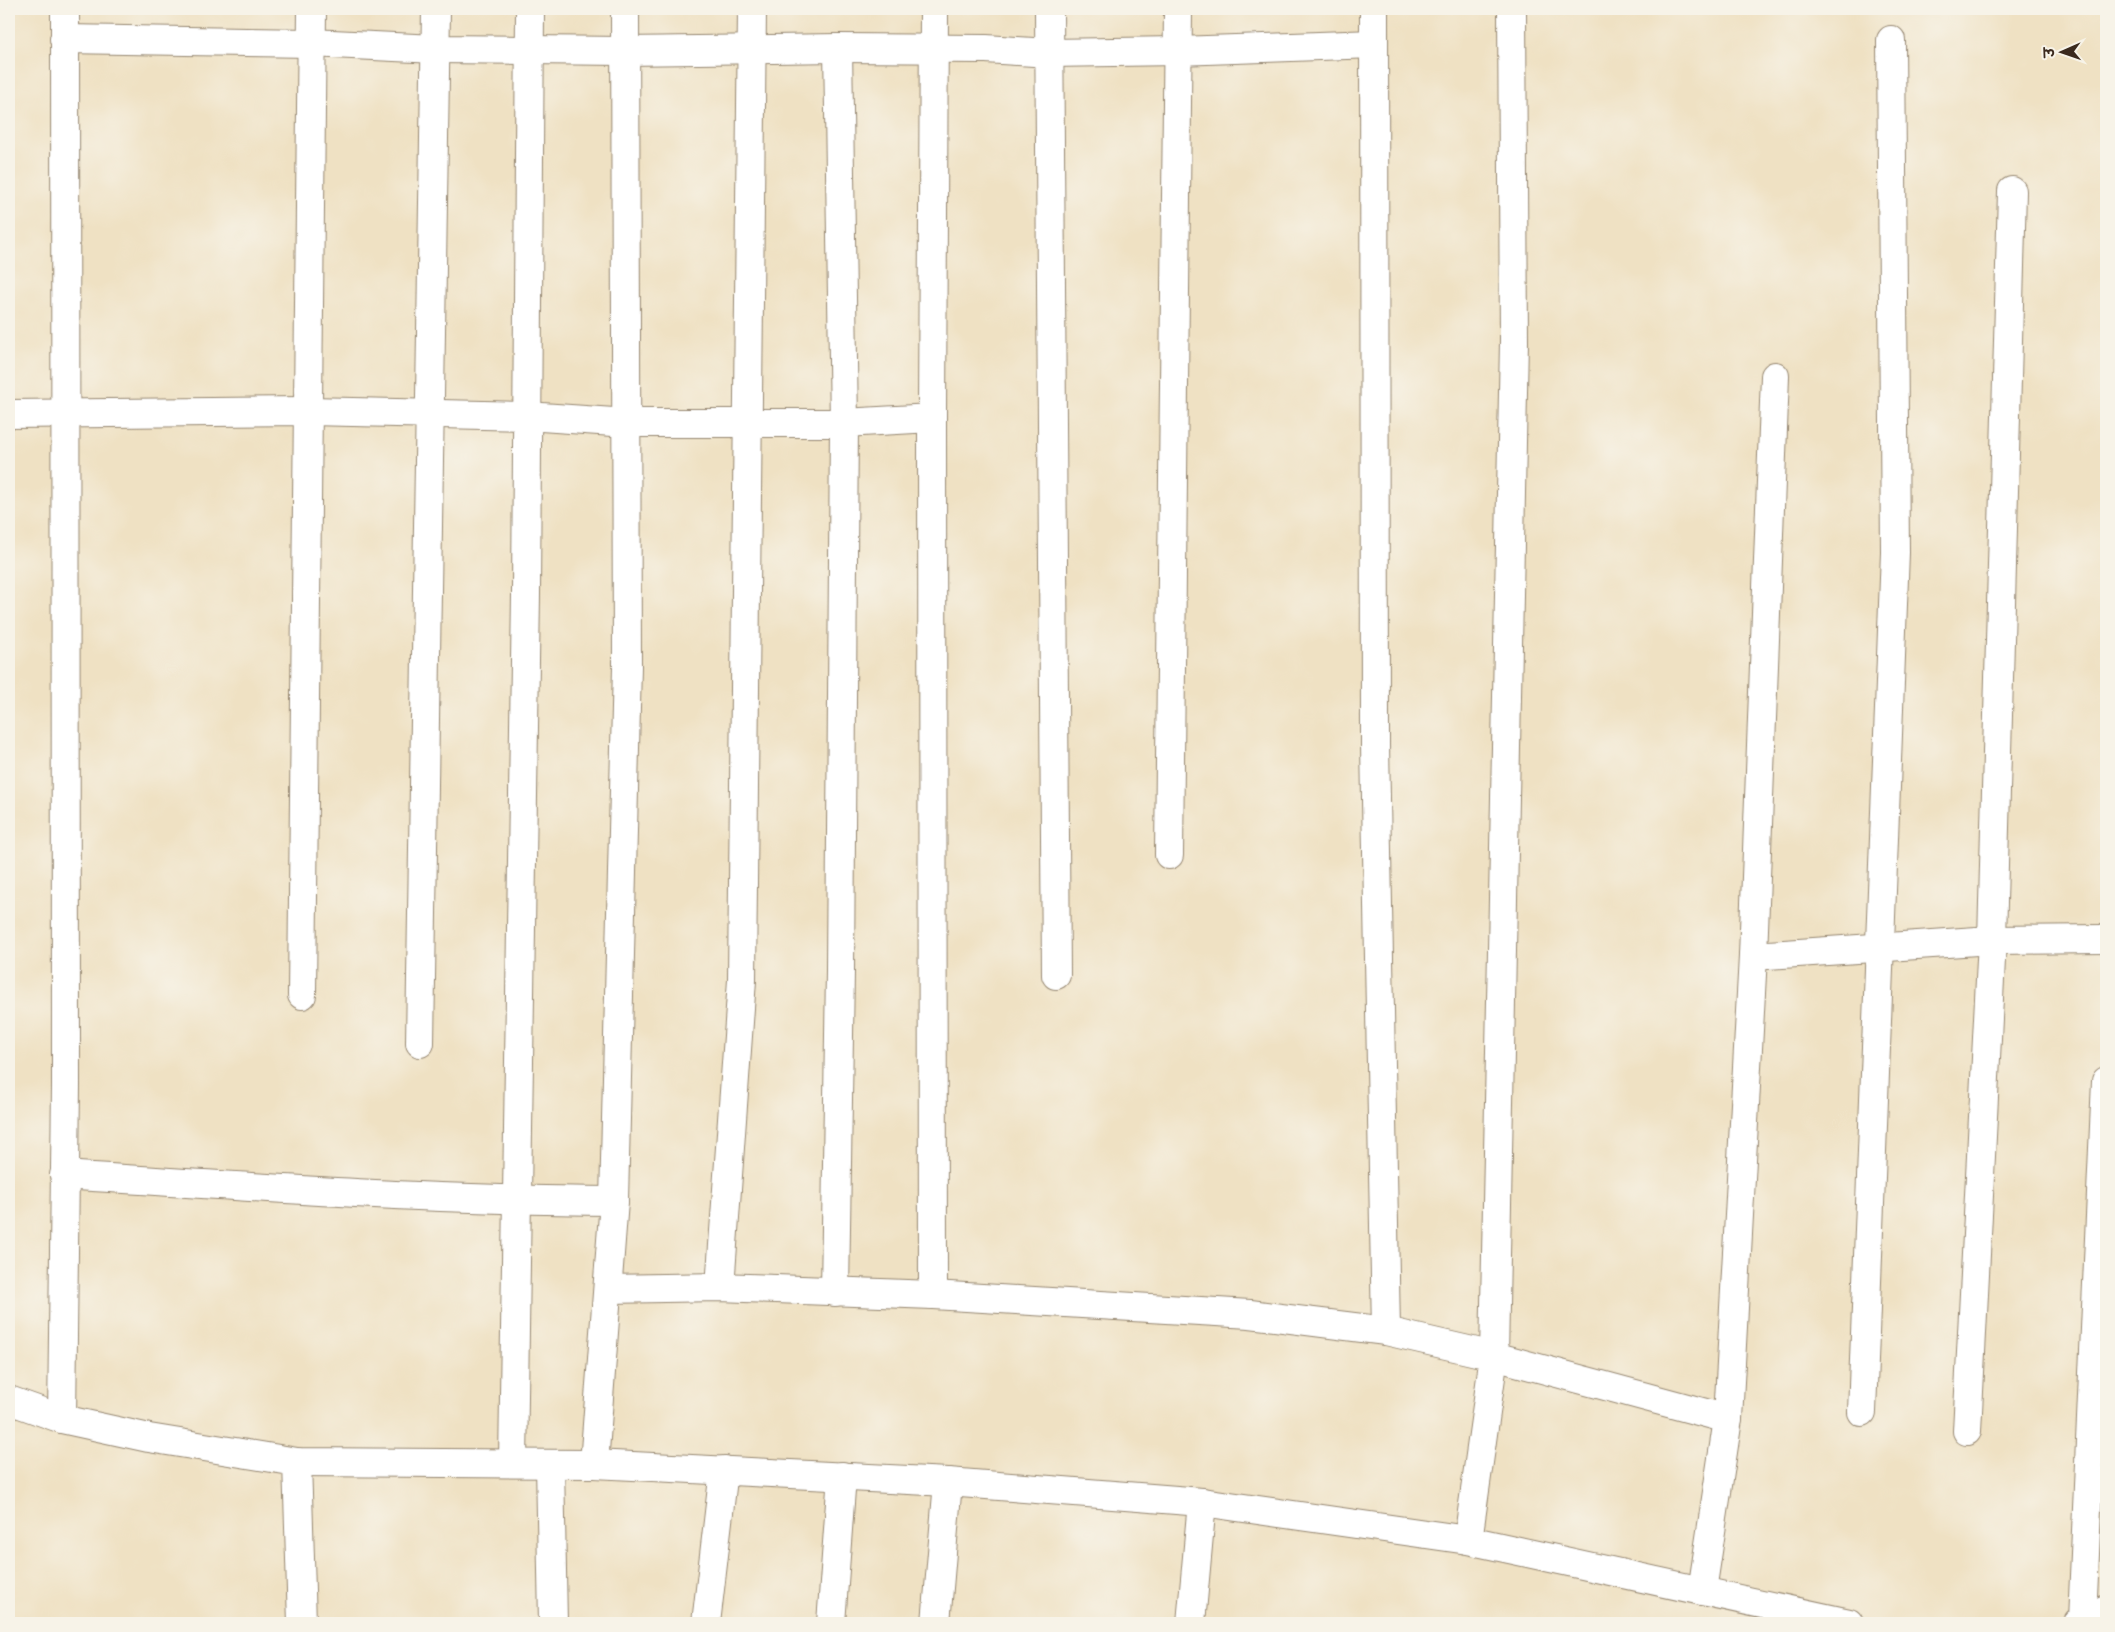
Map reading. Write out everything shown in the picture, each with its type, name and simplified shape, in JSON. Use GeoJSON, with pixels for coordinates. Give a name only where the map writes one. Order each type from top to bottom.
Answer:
{"type":"FeatureCollection","features":[{"type":"Feature","properties":{"kind":"street"},"geometry":{"type":"LineString","coordinates":[[62,1419],[65,9]]}},
{"type":"Feature","properties":{"kind":"street"},"geometry":{"type":"LineString","coordinates":[[302,995],[312,9]]}},
{"type":"Feature","properties":{"kind":"street"},"geometry":{"type":"LineString","coordinates":[[420,1043],[436,9]]}},
{"type":"Feature","properties":{"kind":"street"},"geometry":{"type":"LineString","coordinates":[[513,1463],[518,1200],[530,9]]}},
{"type":"Feature","properties":{"kind":"street"},"geometry":{"type":"LineString","coordinates":[[594,1464],[614,1201],[627,666],[628,423],[625,9]]}},
{"type":"Feature","properties":{"kind":"street"},"geometry":{"type":"LineString","coordinates":[[720,1287],[742,980],[746,422],[753,50],[752,9]]}},
{"type":"Feature","properties":{"kind":"street"},"geometry":{"type":"LineString","coordinates":[[933,1295],[932,418],[934,9]]}},
{"type":"Feature","properties":{"kind":"street"},"geometry":{"type":"LineString","coordinates":[[1049,9],[1056,975]]}},
{"type":"Feature","properties":{"kind":"street"},"geometry":{"type":"LineString","coordinates":[[1169,855],[1178,9]]}},
{"type":"Feature","properties":{"kind":"street"},"geometry":{"type":"LineString","coordinates":[[1374,9],[1376,745],[1386,1331]]}},
{"type":"Feature","properties":{"kind":"street"},"geometry":{"type":"LineString","coordinates":[[1468,1540],[1494,1356],[1514,341],[1512,9]]}},
{"type":"Feature","properties":{"kind":"street"},"geometry":{"type":"LineString","coordinates":[[64,39],[311,42],[436,49],[625,51],[838,48],[1049,53],[1178,51],[1374,44]]}},
{"type":"Feature","properties":{"kind":"street"},"geometry":{"type":"LineString","coordinates":[[1862,1412],[1895,552],[1891,40]]}},
{"type":"Feature","properties":{"kind":"street"},"geometry":{"type":"LineString","coordinates":[[835,1292],[840,971],[844,423],[838,48]]}},
{"type":"Feature","properties":{"kind":"street"},"geometry":{"type":"LineString","coordinates":[[1967,1431],[1992,940],[2012,191]]}},
{"type":"Feature","properties":{"kind":"street"},"geometry":{"type":"LineString","coordinates":[[1702,1591],[1728,1419],[1753,956],[1775,376]]}},
{"type":"Feature","properties":{"kind":"street"},"geometry":{"type":"LineString","coordinates":[[9,414],[65,415],[309,411],[527,416],[628,423],[844,423],[932,418]]}},
{"type":"Feature","properties":{"kind":"street"},"geometry":{"type":"LineString","coordinates":[[1753,956],[1992,940],[2106,938]]}},
{"type":"Feature","properties":{"kind":"street"},"geometry":{"type":"LineString","coordinates":[[2106,1081],[2080,1622],[2106,1610]]}},
{"type":"Feature","properties":{"kind":"street"},"geometry":{"type":"LineString","coordinates":[[64,1175],[353,1194],[518,1200],[614,1201]]}},
{"type":"Feature","properties":{"kind":"street"},"geometry":{"type":"LineString","coordinates":[[608,1289],[720,1287],[933,1295],[1250,1314],[1386,1331],[1494,1356],[1728,1419]]}},
{"type":"Feature","properties":{"kind":"street"},"geometry":{"type":"LineString","coordinates":[[9,1400],[62,1419],[149,1438],[297,1462],[594,1464],[948,1482],[1202,1502],[1468,1540],[1849,1623]]}},
{"type":"Feature","properties":{"kind":"street"},"geometry":{"type":"LineString","coordinates":[[297,1462],[302,1623]]}},
{"type":"Feature","properties":{"kind":"street"},"geometry":{"type":"LineString","coordinates":[[550,1464],[553,1623]]}},
{"type":"Feature","properties":{"kind":"street"},"geometry":{"type":"LineString","coordinates":[[706,1623],[724,1470]]}},
{"type":"Feature","properties":{"kind":"street"},"geometry":{"type":"LineString","coordinates":[[831,1623],[842,1476]]}},
{"type":"Feature","properties":{"kind":"street"},"geometry":{"type":"LineString","coordinates":[[936,1623],[948,1482]]}},
{"type":"Feature","properties":{"kind":"street"},"geometry":{"type":"LineString","coordinates":[[1191,1623],[1202,1502]]}}]}
